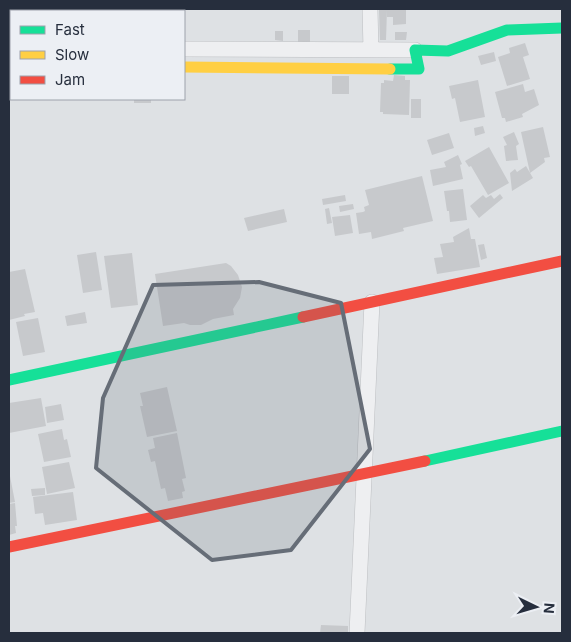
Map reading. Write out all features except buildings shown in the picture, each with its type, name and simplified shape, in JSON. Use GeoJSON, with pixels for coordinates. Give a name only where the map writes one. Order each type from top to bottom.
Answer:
{"type":"FeatureCollection","features":[{"type":"Feature","properties":{"kind":"street"},"geometry":{"type":"LineString","coordinates":[[370,9],[371,50]]}},
{"type":"Feature","properties":{"kind":"street"},"geometry":{"type":"LineString","coordinates":[[185,49],[448,51],[507,30],[562,28]]}},
{"type":"Feature","properties":{"kind":"street"},"geometry":{"type":"LineString","coordinates":[[185,67],[419,69],[415,50]]}},
{"type":"Feature","properties":{"kind":"street"},"geometry":{"type":"LineString","coordinates":[[9,380],[562,260]]}},
{"type":"Feature","properties":{"kind":"street"},"geometry":{"type":"LineString","coordinates":[[357,633],[372,302]]}},
{"type":"Feature","properties":{"kind":"street"},"geometry":{"type":"LineString","coordinates":[[9,547],[365,474],[562,431]]}},
{"type":"Feature","properties":{"kind":"highlighted area"},"geometry":{"type":"Polygon","coordinates":[[[259,282],[341,303],[370,449],[291,550],[212,560],[96,468],[103,398],[153,285],[259,282]]]}},
{"type":"Feature","properties":{"kind":"traffic: fast"},"geometry":{"type":"LineString","coordinates":[[390,69],[419,69],[415,50],[448,51],[507,30],[562,28]]}},
{"type":"Feature","properties":{"kind":"traffic: fast"},"geometry":{"type":"LineString","coordinates":[[9,380],[303,317]]}},
{"type":"Feature","properties":{"kind":"traffic: fast"},"geometry":{"type":"LineString","coordinates":[[425,461],[562,431]]}},
{"type":"Feature","properties":{"kind":"traffic: slow"},"geometry":{"type":"LineString","coordinates":[[185,67],[390,69]]}},
{"type":"Feature","properties":{"kind":"traffic: jam"},"geometry":{"type":"LineString","coordinates":[[303,317],[562,261]]}},
{"type":"Feature","properties":{"kind":"traffic: jam"},"geometry":{"type":"LineString","coordinates":[[9,547],[425,461]]}}]}
